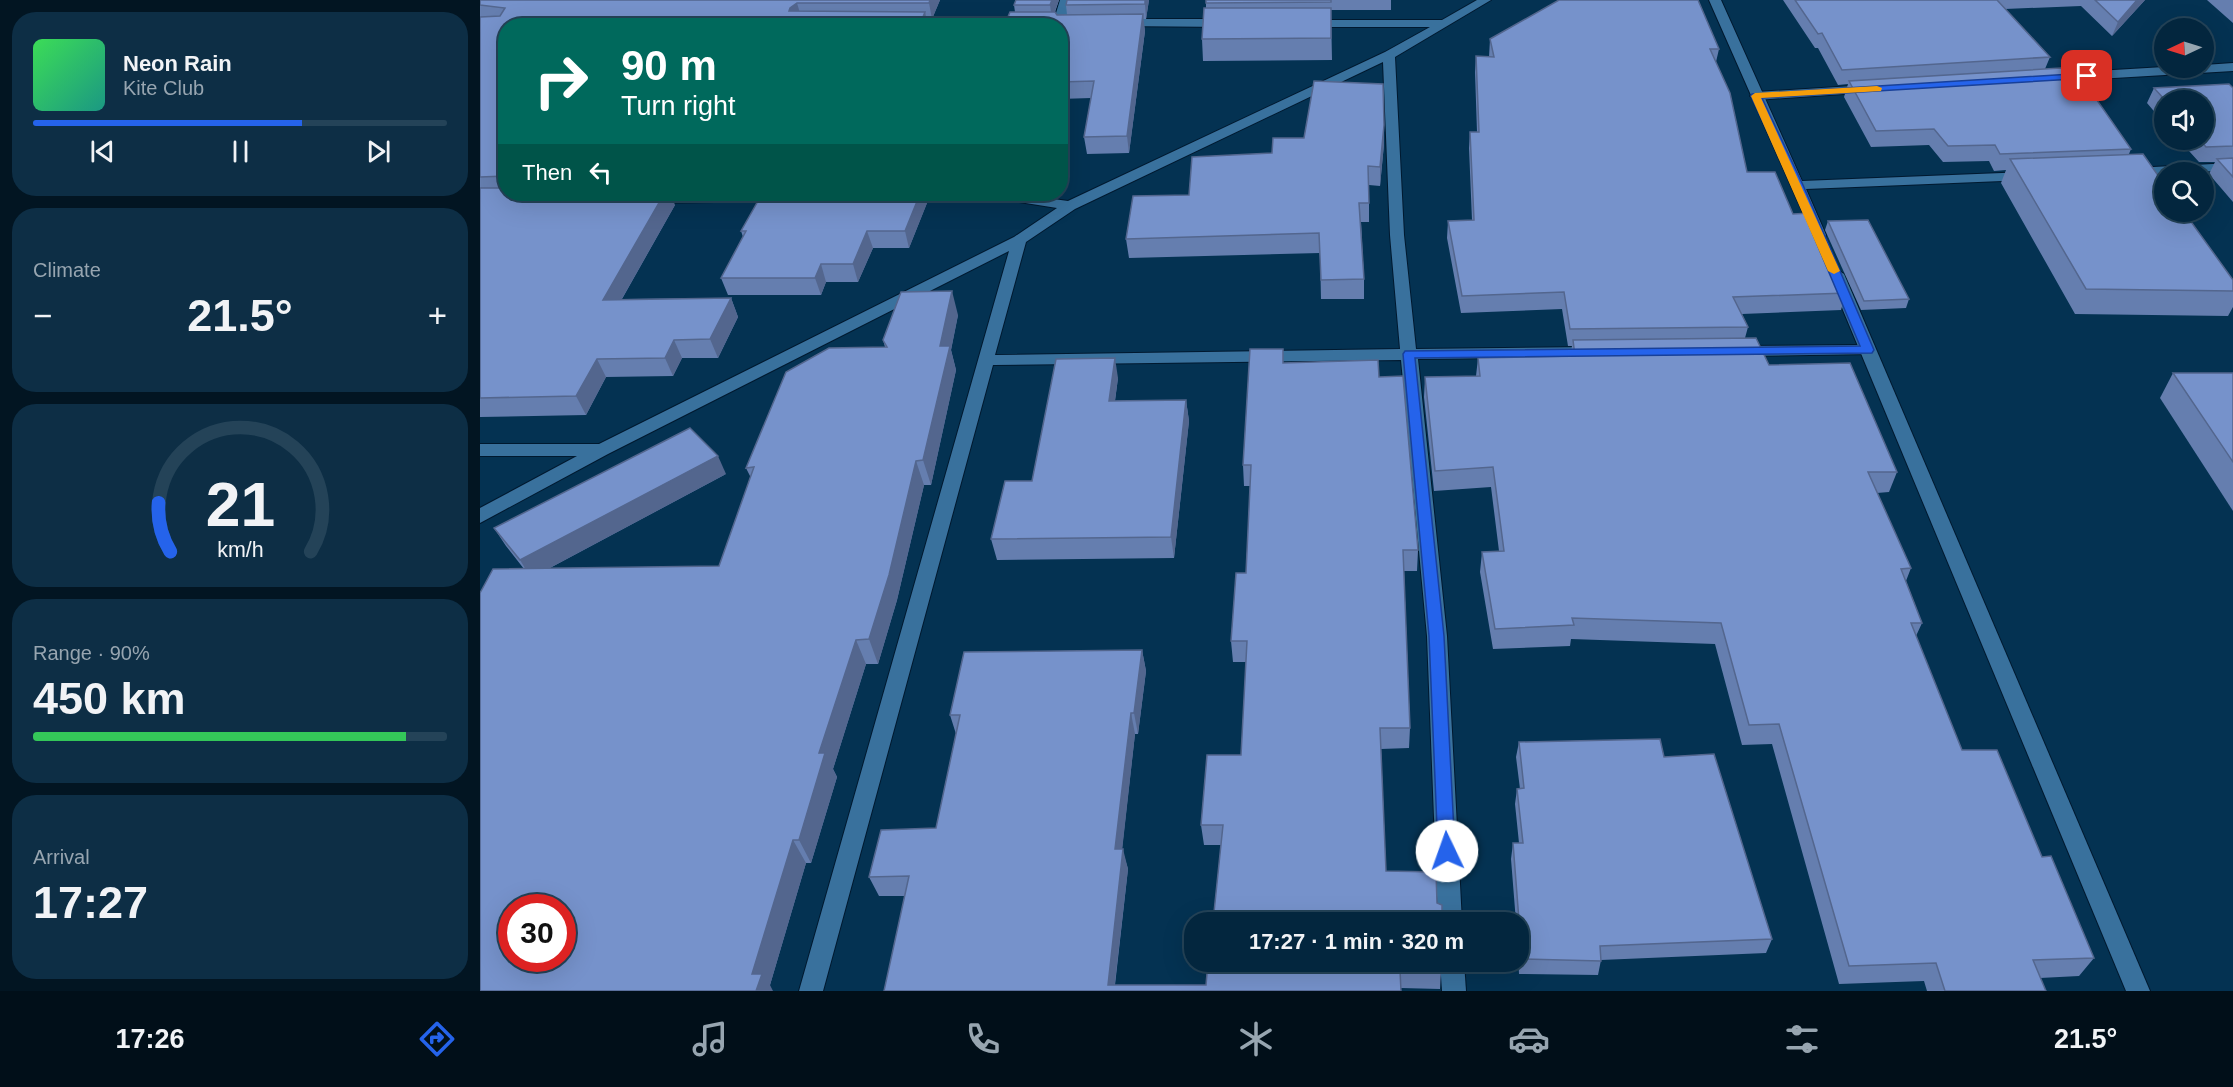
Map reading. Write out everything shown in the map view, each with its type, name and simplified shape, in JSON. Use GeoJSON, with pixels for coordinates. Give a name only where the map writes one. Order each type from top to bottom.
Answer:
{"type":"FeatureCollection","features":[{"type":"Feature","properties":{"kind":"street"},"geometry":{"type":"LineString","coordinates":[[1060,18],[1066,0]]}},
{"type":"Feature","properties":{"kind":"street"},"geometry":{"type":"LineString","coordinates":[[480,516],[602,450],[1019,240],[1070,207],[1389,55],[1485,0]]}},
{"type":"Feature","properties":{"kind":"street"},"geometry":{"type":"LineString","coordinates":[[1715,0],[1755,96],[1797,185],[1868,350],[2138,991]]}},
{"type":"Feature","properties":{"kind":"street"},"geometry":{"type":"LineString","coordinates":[[1105,23],[1245,23]]}},
{"type":"Feature","properties":{"kind":"street"},"geometry":{"type":"LineString","coordinates":[[1291,23],[1443,23]]}},
{"type":"Feature","properties":{"kind":"street"},"geometry":{"type":"LineString","coordinates":[[1389,55],[1397,235],[1437,636],[1450,912]]}},
{"type":"Feature","properties":{"kind":"street"},"geometry":{"type":"LineString","coordinates":[[2028,79],[2233,67]]}},
{"type":"Feature","properties":{"kind":"street"},"geometry":{"type":"LineString","coordinates":[[1755,96],[1886,88]]}},
{"type":"Feature","properties":{"kind":"street"},"geometry":{"type":"LineString","coordinates":[[2117,172],[2233,167]]}},
{"type":"Feature","properties":{"kind":"street"},"geometry":{"type":"LineString","coordinates":[[1797,185],[2046,175]]}},
{"type":"Feature","properties":{"kind":"street"},"geometry":{"type":"LineString","coordinates":[[1038,201],[1070,207]]}},
{"type":"Feature","properties":{"kind":"street"},"geometry":{"type":"LineString","coordinates":[[811,991],[1019,240]]}},
{"type":"Feature","properties":{"kind":"street"},"geometry":{"type":"LineString","coordinates":[[1727,351],[1868,350]]}},
{"type":"Feature","properties":{"kind":"street"},"geometry":{"type":"LineString","coordinates":[[985,360],[1609,352]]}},
{"type":"Feature","properties":{"kind":"street"},"geometry":{"type":"LineString","coordinates":[[480,450],[602,450]]}},
{"type":"Feature","properties":{"kind":"street"},"geometry":{"type":"LineString","coordinates":[[1453,972],[1454,991]]}},
{"type":"Feature","properties":{"kind":"building"},"geometry":{"type":"Polygon","coordinates":[[[480,0],[930,0],[929,3],[797,3],[789,11],[925,12],[922,18],[498,18],[498,176],[480,177],[480,17],[500,16],[505,8],[480,5],[480,0]]]}},
{"type":"Feature","properties":{"kind":"building"},"geometry":{"type":"Polygon","coordinates":[[[1016,0],[1052,0],[1050,5],[1014,5],[1016,0]]]}},
{"type":"Feature","properties":{"kind":"building"},"geometry":{"type":"Polygon","coordinates":[[[1067,0],[1145,0],[1145,4],[1066,5],[1067,0]]]}},
{"type":"Feature","properties":{"kind":"building"},"geometry":{"type":"Polygon","coordinates":[[[1206,0],[1331,0],[1331,2],[1206,3],[1206,0]]]}},
{"type":"Feature","properties":{"kind":"building"},"geometry":{"type":"Polygon","coordinates":[[[1559,0],[1698,0],[1719,49],[1710,49],[1730,93],[1747,172],[1775,172],[1793,214],[1811,213],[1846,293],[1733,297],[1748,327],[1570,329],[1564,292],[1462,296],[1448,221],[1474,220],[1470,132],[1479,132],[1476,56],[1494,57],[1490,39],[1559,0]]]}},
{"type":"Feature","properties":{"kind":"building"},"geometry":{"type":"Polygon","coordinates":[[[1795,0],[1997,0],[2050,57],[1842,70],[1822,33],[1818,34],[1795,0]]]}},
{"type":"Feature","properties":{"kind":"building"},"geometry":{"type":"Polygon","coordinates":[[[2095,0],[2137,0],[2118,22],[2095,0]]]}},
{"type":"Feature","properties":{"kind":"building"},"geometry":{"type":"Polygon","coordinates":[[[1204,8],[1331,8],[1331,38],[1202,39],[1204,8]]]}},
{"type":"Feature","properties":{"kind":"building"},"geometry":{"type":"Polygon","coordinates":[[[1010,12],[1055,12],[1057,15],[1143,14],[1127,136],[1084,137],[1094,81],[1068,82],[1068,18],[1008,18],[1010,12]]]}},
{"type":"Feature","properties":{"kind":"building"},"geometry":{"type":"Polygon","coordinates":[[[2061,68],[2082,91],[2090,90],[2131,149],[2000,154],[1995,145],[1948,146],[1934,129],[1876,131],[1849,81],[2061,68]]]}},
{"type":"Feature","properties":{"kind":"building"},"geometry":{"type":"Polygon","coordinates":[[[1314,81],[1383,84],[1384,125],[1380,167],[1368,166],[1369,203],[1359,203],[1364,279],[1321,280],[1319,233],[1126,239],[1133,196],[1189,195],[1192,157],[1272,153],[1273,138],[1304,138],[1314,81]]]}},
{"type":"Feature","properties":{"kind":"building"},"geometry":{"type":"Polygon","coordinates":[[[2229,84],[2233,88],[2233,146],[2214,147],[2214,90],[2156,90],[2154,88],[2229,84]]]}},
{"type":"Feature","properties":{"kind":"building"},"geometry":{"type":"Polygon","coordinates":[[[2143,154],[2154,170],[2154,222],[2191,222],[2233,280],[2233,291],[2086,289],[2010,159],[2143,154]]]}},
{"type":"Feature","properties":{"kind":"building"},"geometry":{"type":"Polygon","coordinates":[[[2233,158],[2233,177],[2217,159],[2233,158]]]}},
{"type":"Feature","properties":{"kind":"building"},"geometry":{"type":"Polygon","coordinates":[[[480,188],[498,188],[498,201],[660,201],[603,300],[731,298],[710,339],[674,340],[665,358],[597,359],[576,396],[480,398],[480,188]]]}},
{"type":"Feature","properties":{"kind":"building"},"geometry":{"type":"Polygon","coordinates":[[[758,201],[917,201],[905,231],[867,231],[853,264],[821,264],[815,278],[721,278],[746,231],[741,231],[758,201]]]}},
{"type":"Feature","properties":{"kind":"building"},"geometry":{"type":"Polygon","coordinates":[[[1868,220],[1909,299],[1864,301],[1828,221],[1868,220]]]}},
{"type":"Feature","properties":{"kind":"building"},"geometry":{"type":"Polygon","coordinates":[[[952,291],[940,346],[950,346],[923,460],[916,461],[889,575],[869,639],[856,640],[819,753],[825,753],[799,840],[793,840],[752,974],[762,974],[756,991],[480,991],[480,593],[493,569],[719,566],[754,467],[746,468],[786,372],[829,348],[887,347],[883,340],[901,292],[952,291]]]}},
{"type":"Feature","properties":{"kind":"building"},"geometry":{"type":"Polygon","coordinates":[[[1756,338],[1769,365],[1850,363],[1897,472],[1868,472],[1911,568],[1901,569],[1922,623],[1911,623],[1962,750],[1997,750],[2042,857],[2051,856],[2094,958],[2033,960],[2046,991],[1945,991],[1936,963],[1849,966],[1779,724],[1749,725],[1721,623],[1572,618],[1574,625],[1495,629],[1482,552],[1504,551],[1493,467],[1435,471],[1425,377],[1480,376],[1478,358],[1575,356],[1573,340],[1756,338]]]}},
{"type":"Feature","properties":{"kind":"building"},"geometry":{"type":"Polygon","coordinates":[[[1250,349],[1283,349],[1283,363],[1378,360],[1379,377],[1403,376],[1418,550],[1403,550],[1410,728],[1380,728],[1386,871],[1436,872],[1437,903],[1442,905],[1442,912],[1214,912],[1223,825],[1201,825],[1207,755],[1241,755],[1247,641],[1231,641],[1236,573],[1246,573],[1251,465],[1243,465],[1250,349]]]}},
{"type":"Feature","properties":{"kind":"building"},"geometry":{"type":"Polygon","coordinates":[[[1115,358],[1109,401],[1186,400],[1171,537],[991,539],[1005,481],[1032,481],[1056,359],[1115,358]]]}},
{"type":"Feature","properties":{"kind":"building"},"geometry":{"type":"Polygon","coordinates":[[[2173,373],[2233,373],[2233,462],[2173,373]]]}},
{"type":"Feature","properties":{"kind":"building"},"geometry":{"type":"Polygon","coordinates":[[[690,428],[718,456],[520,560],[494,528],[690,428]]]}},
{"type":"Feature","properties":{"kind":"building"},"geometry":{"type":"Polygon","coordinates":[[[1142,650],[1134,713],[1131,713],[1115,849],[1123,849],[1108,985],[1206,985],[1207,972],[1400,972],[1401,991],[884,991],[909,876],[869,877],[881,830],[936,828],[960,715],[950,715],[964,652],[1142,650]]]}},
{"type":"Feature","properties":{"kind":"building"},"geometry":{"type":"Polygon","coordinates":[[[1660,739],[1664,757],[1714,754],[1772,939],[1600,946],[1601,961],[1529,959],[1529,912],[1518,912],[1513,843],[1523,843],[1517,789],[1524,788],[1519,742],[1660,739]]]}},
{"type":"Feature","properties":{"kind":"slow traffic"},"geometry":{"type":"LineString","coordinates":[[1834,271],[1755,96],[1877,88]]}},
{"type":"Feature","properties":{"kind":"route"},"geometry":{"type":"LineString","coordinates":[[1447,851],[1437,636],[1409,354],[1868,350],[1797,185],[1755,96],[2087,76]]}}]}
